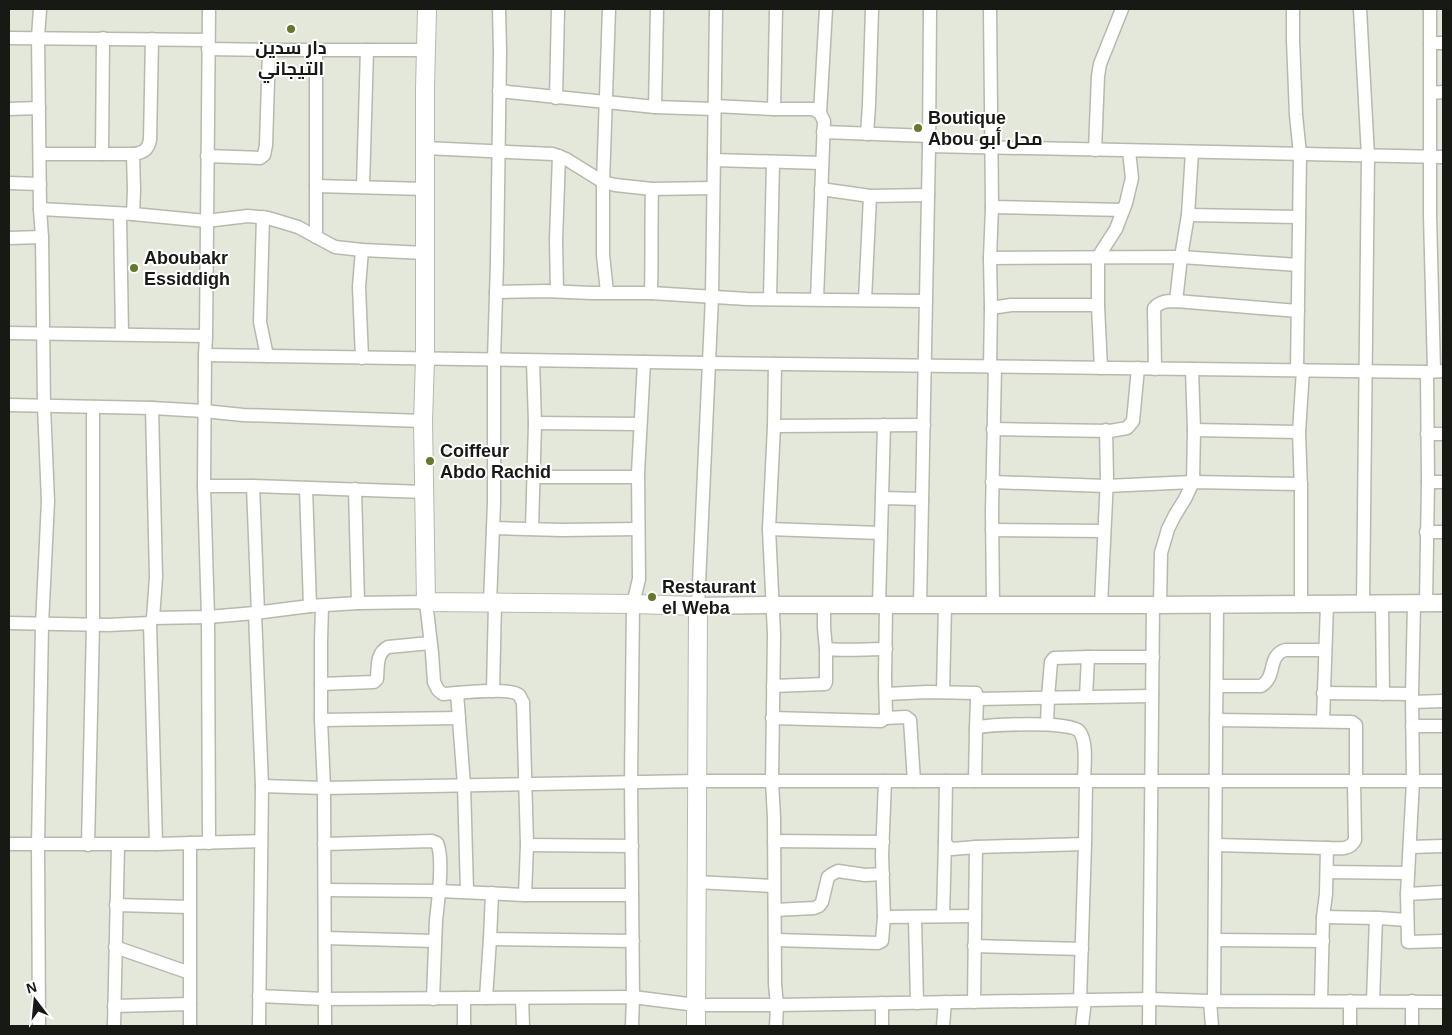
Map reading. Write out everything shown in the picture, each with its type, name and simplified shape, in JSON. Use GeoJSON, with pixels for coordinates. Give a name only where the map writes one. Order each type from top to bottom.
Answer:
{"type":"FeatureCollection","features":[{"type":"Feature","properties":{"kind":"main road"},"geometry":{"type":"LineString","coordinates":[[427,9],[423,421],[426,602],[698,606],[696,1026]]}},
{"type":"Feature","properties":{"kind":"street"},"geometry":{"type":"LineString","coordinates":[[39,1026],[38,845],[42,625],[48,501],[40,209],[38,37],[40,9]]}},
{"type":"Feature","properties":{"kind":"street"},"geometry":{"type":"LineString","coordinates":[[209,9],[204,411],[208,617],[209,843]]}},
{"type":"Feature","properties":{"kind":"street"},"geometry":{"type":"LineString","coordinates":[[493,691],[494,360],[500,9]]}},
{"type":"Feature","properties":{"kind":"street"},"geometry":{"type":"LineString","coordinates":[[556,98],[558,9]]}},
{"type":"Feature","properties":{"kind":"street"},"geometry":{"type":"LineString","coordinates":[[607,292],[603,256],[603,182],[609,9]]}},
{"type":"Feature","properties":{"kind":"street"},"geometry":{"type":"LineString","coordinates":[[655,107],[657,9]]}},
{"type":"Feature","properties":{"kind":"street"},"geometry":{"type":"LineString","coordinates":[[716,9],[712,296],[698,606],[771,604],[1217,605],[1443,603]]}},
{"type":"Feature","properties":{"kind":"street"},"geometry":{"type":"LineString","coordinates":[[774,109],[776,9]]}},
{"type":"Feature","properties":{"kind":"street"},"geometry":{"type":"LineString","coordinates":[[817,299],[824,121],[820,113],[826,9]]}},
{"type":"Feature","properties":{"kind":"street"},"geometry":{"type":"LineString","coordinates":[[867,134],[872,9]]}},
{"type":"Feature","properties":{"kind":"street"},"geometry":{"type":"LineString","coordinates":[[920,605],[930,9]]}},
{"type":"Feature","properties":{"kind":"street"},"geometry":{"type":"LineString","coordinates":[[990,9],[993,605]]}},
{"type":"Feature","properties":{"kind":"street"},"geometry":{"type":"LineString","coordinates":[[1095,150],[1100,64],[1122,9]]}},
{"type":"Feature","properties":{"kind":"street"},"geometry":{"type":"LineString","coordinates":[[1294,9],[1293,40],[1296,115],[1300,154],[1298,311],[1301,604]]}},
{"type":"Feature","properties":{"kind":"street"},"geometry":{"type":"LineString","coordinates":[[1360,9],[1368,156],[1363,604]]}},
{"type":"Feature","properties":{"kind":"street"},"geometry":{"type":"LineString","coordinates":[[1430,9],[1437,43],[1438,309],[1435,371],[1427,434],[1426,532],[1412,698],[1413,781],[1407,920],[1408,942],[1443,941]]}},
{"type":"Feature","properties":{"kind":"street"},"geometry":{"type":"LineString","coordinates":[[9,38],[152,39],[269,50],[426,50]]}},
{"type":"Feature","properties":{"kind":"street"},"geometry":{"type":"LineString","coordinates":[[102,154],[103,38]]}},
{"type":"Feature","properties":{"kind":"street"},"geometry":{"type":"LineString","coordinates":[[40,154],[134,154],[143,153],[149,147],[152,39]]}},
{"type":"Feature","properties":{"kind":"street"},"geometry":{"type":"LineString","coordinates":[[207,156],[260,158],[264,154],[266,144],[269,50]]}},
{"type":"Feature","properties":{"kind":"street"},"geometry":{"type":"LineString","coordinates":[[316,50],[316,237]]}},
{"type":"Feature","properties":{"kind":"street"},"geometry":{"type":"LineString","coordinates":[[363,186],[367,50]]}},
{"type":"Feature","properties":{"kind":"street"},"geometry":{"type":"LineString","coordinates":[[499,91],[655,107],[813,109],[820,113]]}},
{"type":"Feature","properties":{"kind":"street"},"geometry":{"type":"LineString","coordinates":[[9,109],[39,108]]}},
{"type":"Feature","properties":{"kind":"street"},"geometry":{"type":"LineString","coordinates":[[823,132],[867,134],[991,148],[1437,157]]}},
{"type":"Feature","properties":{"kind":"street"},"geometry":{"type":"LineString","coordinates":[[425,148],[553,154],[566,159],[603,182],[615,185],[652,188],[714,188]]}},
{"type":"Feature","properties":{"kind":"street"},"geometry":{"type":"LineString","coordinates":[[1101,368],[1098,257],[1116,230],[1123,210],[1132,178],[1129,151]]}},
{"type":"Feature","properties":{"kind":"street"},"geometry":{"type":"LineString","coordinates":[[1176,301],[1188,215],[1192,152]]}},
{"type":"Feature","properties":{"kind":"street"},"geometry":{"type":"LineString","coordinates":[[122,334],[126,214],[134,190],[134,154]]}},
{"type":"Feature","properties":{"kind":"street"},"geometry":{"type":"LineString","coordinates":[[557,291],[556,240],[559,156]]}},
{"type":"Feature","properties":{"kind":"street"},"geometry":{"type":"LineString","coordinates":[[714,160],[822,163]]}},
{"type":"Feature","properties":{"kind":"street"},"geometry":{"type":"LineString","coordinates":[[770,299],[773,162]]}},
{"type":"Feature","properties":{"kind":"street"},"geometry":{"type":"LineString","coordinates":[[9,183],[40,184]]}},
{"type":"Feature","properties":{"kind":"street"},"geometry":{"type":"LineString","coordinates":[[316,186],[425,189]]}},
{"type":"Feature","properties":{"kind":"street"},"geometry":{"type":"LineString","coordinates":[[651,293],[652,188]]}},
{"type":"Feature","properties":{"kind":"street"},"geometry":{"type":"LineString","coordinates":[[821,189],[870,196],[928,195]]}},
{"type":"Feature","properties":{"kind":"street"},"geometry":{"type":"LineString","coordinates":[[865,300],[870,196]]}},
{"type":"Feature","properties":{"kind":"street"},"geometry":{"type":"LineString","coordinates":[[992,207],[1123,210]]}},
{"type":"Feature","properties":{"kind":"street"},"geometry":{"type":"LineString","coordinates":[[40,209],[206,221],[248,216],[262,217],[298,227],[335,247],[425,252]]}},
{"type":"Feature","properties":{"kind":"street"},"geometry":{"type":"LineString","coordinates":[[1188,215],[1299,217]]}},
{"type":"Feature","properties":{"kind":"street"},"geometry":{"type":"LineString","coordinates":[[262,217],[260,322],[267,356]]}},
{"type":"Feature","properties":{"kind":"street"},"geometry":{"type":"LineString","coordinates":[[9,238],[42,237]]}},
{"type":"Feature","properties":{"kind":"street"},"geometry":{"type":"LineString","coordinates":[[362,250],[359,287],[362,358]]}},
{"type":"Feature","properties":{"kind":"street"},"geometry":{"type":"LineString","coordinates":[[990,258],[1181,257],[1298,265]]}},
{"type":"Feature","properties":{"kind":"street"},"geometry":{"type":"LineString","coordinates":[[496,292],[607,292],[770,299],[926,301]]}},
{"type":"Feature","properties":{"kind":"street"},"geometry":{"type":"LineString","coordinates":[[1155,368],[1154,308],[1159,303],[1176,301],[1298,311]]}},
{"type":"Feature","properties":{"kind":"street"},"geometry":{"type":"LineString","coordinates":[[992,308],[1011,305],[1098,305]]}},
{"type":"Feature","properties":{"kind":"street"},"geometry":{"type":"LineString","coordinates":[[9,333],[206,336]]}},
{"type":"Feature","properties":{"kind":"street"},"geometry":{"type":"LineString","coordinates":[[205,355],[992,367],[1435,371]]}},
{"type":"Feature","properties":{"kind":"street"},"geometry":{"type":"LineString","coordinates":[[532,529],[535,424],[533,361]]}},
{"type":"Feature","properties":{"kind":"street"},"geometry":{"type":"LineString","coordinates":[[632,1026],[631,782],[633,604],[639,579],[638,477],[644,362]]}},
{"type":"Feature","properties":{"kind":"street"},"geometry":{"type":"LineString","coordinates":[[775,364],[769,529],[771,604],[774,634],[772,781],[776,1026]]}},
{"type":"Feature","properties":{"kind":"street"},"geometry":{"type":"LineString","coordinates":[[993,429],[1106,430],[1127,428],[1133,421],[1138,368]]}},
{"type":"Feature","properties":{"kind":"street"},"geometry":{"type":"LineString","coordinates":[[1149,1026],[1152,696],[1156,605],[1161,553],[1168,529],[1174,515],[1186,499],[1193,482],[1192,369]]}},
{"type":"Feature","properties":{"kind":"street"},"geometry":{"type":"LineString","coordinates":[[9,405],[152,408],[243,415],[423,421]]}},
{"type":"Feature","properties":{"kind":"street"},"geometry":{"type":"LineString","coordinates":[[88,845],[93,625],[94,407]]}},
{"type":"Feature","properties":{"kind":"street"},"geometry":{"type":"LineString","coordinates":[[152,408],[156,578],[151,621],[156,844]]}},
{"type":"Feature","properties":{"kind":"street"},"geometry":{"type":"LineString","coordinates":[[535,424],[640,424]]}},
{"type":"Feature","properties":{"kind":"street"},"geometry":{"type":"LineString","coordinates":[[884,425],[880,532],[886,649],[885,718]]}},
{"type":"Feature","properties":{"kind":"street"},"geometry":{"type":"LineString","coordinates":[[774,426],[924,425]]}},
{"type":"Feature","properties":{"kind":"street"},"geometry":{"type":"LineString","coordinates":[[1101,605],[1106,486],[1106,430]]}},
{"type":"Feature","properties":{"kind":"street"},"geometry":{"type":"LineString","coordinates":[[1194,430],[1299,432]]}},
{"type":"Feature","properties":{"kind":"street"},"geometry":{"type":"LineString","coordinates":[[1427,434],[1443,434]]}},
{"type":"Feature","properties":{"kind":"street"},"geometry":{"type":"LineString","coordinates":[[533,477],[638,477]]}},
{"type":"Feature","properties":{"kind":"street"},"geometry":{"type":"LineString","coordinates":[[992,482],[1106,486],[1193,482],[1301,484]]}},
{"type":"Feature","properties":{"kind":"street"},"geometry":{"type":"LineString","coordinates":[[1428,482],[1443,482]]}},
{"type":"Feature","properties":{"kind":"street"},"geometry":{"type":"LineString","coordinates":[[204,486],[424,492]]}},
{"type":"Feature","properties":{"kind":"street"},"geometry":{"type":"LineString","coordinates":[[253,486],[262,786],[259,1026]]}},
{"type":"Feature","properties":{"kind":"street"},"geometry":{"type":"LineString","coordinates":[[306,488],[316,606],[321,641],[325,1026]]}},
{"type":"Feature","properties":{"kind":"street"},"geometry":{"type":"LineString","coordinates":[[356,489],[358,603]]}},
{"type":"Feature","properties":{"kind":"street"},"geometry":{"type":"LineString","coordinates":[[882,498],[922,499]]}},
{"type":"Feature","properties":{"kind":"street"},"geometry":{"type":"LineString","coordinates":[[493,528],[638,529]]}},
{"type":"Feature","properties":{"kind":"street"},"geometry":{"type":"LineString","coordinates":[[769,529],[880,532]]}},
{"type":"Feature","properties":{"kind":"street"},"geometry":{"type":"LineString","coordinates":[[992,530],[1104,531]]}},
{"type":"Feature","properties":{"kind":"street"},"geometry":{"type":"LineString","coordinates":[[1426,532],[1443,532]]}},
{"type":"Feature","properties":{"kind":"street"},"geometry":{"type":"LineString","coordinates":[[9,624],[93,625],[257,613],[358,603],[426,602],[434,682],[438,690],[443,694],[493,691],[512,692],[520,696],[523,702],[527,845],[525,895]]}},
{"type":"Feature","properties":{"kind":"street"},"geometry":{"type":"LineString","coordinates":[[1323,721],[1327,604]]}},
{"type":"Feature","properties":{"kind":"street"},"geometry":{"type":"LineString","coordinates":[[1382,604],[1383,694]]}},
{"type":"Feature","properties":{"kind":"street"},"geometry":{"type":"LineString","coordinates":[[773,686],[825,684],[824,605]]}},
{"type":"Feature","properties":{"kind":"street"},"geometry":{"type":"LineString","coordinates":[[943,692],[945,605]]}},
{"type":"Feature","properties":{"kind":"street"},"geometry":{"type":"LineString","coordinates":[[1212,1026],[1215,940],[1217,605]]}},
{"type":"Feature","properties":{"kind":"street"},"geometry":{"type":"LineString","coordinates":[[321,684],[374,682],[380,653],[388,646],[430,643]]}},
{"type":"Feature","properties":{"kind":"street"},"geometry":{"type":"LineString","coordinates":[[826,649],[842,651],[886,649]]}},
{"type":"Feature","properties":{"kind":"street"},"geometry":{"type":"LineString","coordinates":[[1217,686],[1261,686],[1268,680],[1276,655],[1280,652],[1285,650],[1324,650]]}},
{"type":"Feature","properties":{"kind":"street"},"geometry":{"type":"LineString","coordinates":[[1086,697],[1088,657]]}},
{"type":"Feature","properties":{"kind":"street"},"geometry":{"type":"LineString","coordinates":[[1047,724],[1051,662],[1054,658],[1153,657]]}},
{"type":"Feature","properties":{"kind":"street"},"geometry":{"type":"LineString","coordinates":[[458,693],[464,785],[466,891]]}},
{"type":"Feature","properties":{"kind":"street"},"geometry":{"type":"LineString","coordinates":[[886,694],[976,693],[975,781]]}},
{"type":"Feature","properties":{"kind":"street"},"geometry":{"type":"LineString","coordinates":[[1323,694],[1383,694],[1443,701]]}},
{"type":"Feature","properties":{"kind":"street"},"geometry":{"type":"LineString","coordinates":[[977,698],[1152,696]]}},
{"type":"Feature","properties":{"kind":"street"},"geometry":{"type":"LineString","coordinates":[[772,718],[881,720],[885,718],[906,717],[910,720],[914,781]]}},
{"type":"Feature","properties":{"kind":"street"},"geometry":{"type":"LineString","coordinates":[[321,720],[459,718]]}},
{"type":"Feature","properties":{"kind":"street"},"geometry":{"type":"LineString","coordinates":[[1216,720],[1347,721],[1356,725],[1355,840],[1353,845],[1349,848],[1216,845]]}},
{"type":"Feature","properties":{"kind":"street"},"geometry":{"type":"LineString","coordinates":[[976,728],[1047,724],[1075,728],[1079,731],[1083,741],[1085,844],[1082,1026]]}},
{"type":"Feature","properties":{"kind":"street"},"geometry":{"type":"LineString","coordinates":[[1412,726],[1443,726]]}},
{"type":"Feature","properties":{"kind":"street"},"geometry":{"type":"LineString","coordinates":[[262,786],[324,788],[697,780],[1443,781]]}},
{"type":"Feature","properties":{"kind":"street"},"geometry":{"type":"LineString","coordinates":[[775,940],[882,941],[884,918],[883,842],[885,780]]}},
{"type":"Feature","properties":{"kind":"street"},"geometry":{"type":"LineString","coordinates":[[943,916],[946,781]]}},
{"type":"Feature","properties":{"kind":"street"},"geometry":{"type":"LineString","coordinates":[[324,844],[432,841],[437,843],[439,850],[439,891],[433,998]]}},
{"type":"Feature","properties":{"kind":"street"},"geometry":{"type":"LineString","coordinates":[[774,841],[883,842]]}},
{"type":"Feature","properties":{"kind":"street"},"geometry":{"type":"LineString","coordinates":[[945,841],[947,846],[952,849],[1085,844]]}},
{"type":"Feature","properties":{"kind":"street"},"geometry":{"type":"LineString","coordinates":[[9,844],[118,845],[261,842]]}},
{"type":"Feature","properties":{"kind":"street"},"geometry":{"type":"LineString","coordinates":[[190,843],[190,1026]]}},
{"type":"Feature","properties":{"kind":"street"},"geometry":{"type":"LineString","coordinates":[[114,1026],[118,845]]}},
{"type":"Feature","properties":{"kind":"street"},"geometry":{"type":"LineString","coordinates":[[527,845],[632,846]]}},
{"type":"Feature","properties":{"kind":"street"},"geometry":{"type":"LineString","coordinates":[[1410,847],[1443,846]]}},
{"type":"Feature","properties":{"kind":"street"},"geometry":{"type":"LineString","coordinates":[[974,1002],[976,847]]}},
{"type":"Feature","properties":{"kind":"street"},"geometry":{"type":"LineString","coordinates":[[1322,1001],[1322,941],[1328,848]]}},
{"type":"Feature","properties":{"kind":"street"},"geometry":{"type":"LineString","coordinates":[[775,910],[814,908],[819,906],[822,902],[828,878],[838,871],[865,875],[883,874]]}},
{"type":"Feature","properties":{"kind":"street"},"geometry":{"type":"LineString","coordinates":[[1327,872],[1408,873]]}},
{"type":"Feature","properties":{"kind":"street"},"geometry":{"type":"LineString","coordinates":[[696,882],[774,886]]}},
{"type":"Feature","properties":{"kind":"street"},"geometry":{"type":"LineString","coordinates":[[325,890],[466,891],[525,895],[632,896]]}},
{"type":"Feature","properties":{"kind":"street"},"geometry":{"type":"LineString","coordinates":[[1407,894],[1443,892]]}},
{"type":"Feature","properties":{"kind":"street"},"geometry":{"type":"LineString","coordinates":[[486,998],[492,893]]}},
{"type":"Feature","properties":{"kind":"street"},"geometry":{"type":"LineString","coordinates":[[116,905],[190,907]]}},
{"type":"Feature","properties":{"kind":"street"},"geometry":{"type":"LineString","coordinates":[[884,918],[975,916]]}},
{"type":"Feature","properties":{"kind":"street"},"geometry":{"type":"LineString","coordinates":[[1323,917],[1407,920]]}},
{"type":"Feature","properties":{"kind":"street"},"geometry":{"type":"LineString","coordinates":[[915,918],[917,1003]]}},
{"type":"Feature","properties":{"kind":"street"},"geometry":{"type":"LineString","coordinates":[[1373,1001],[1376,918]]}},
{"type":"Feature","properties":{"kind":"street"},"geometry":{"type":"LineString","coordinates":[[325,938],[435,941]]}},
{"type":"Feature","properties":{"kind":"street"},"geometry":{"type":"LineString","coordinates":[[490,938],[633,941]]}},
{"type":"Feature","properties":{"kind":"street"},"geometry":{"type":"LineString","coordinates":[[1215,940],[1322,941]]}},
{"type":"Feature","properties":{"kind":"street"},"geometry":{"type":"LineString","coordinates":[[974,946],[1082,950]]}},
{"type":"Feature","properties":{"kind":"street"},"geometry":{"type":"LineString","coordinates":[[115,947],[190,972]]}},
{"type":"Feature","properties":{"kind":"street"},"geometry":{"type":"LineString","coordinates":[[259,996],[325,1000],[633,996],[696,1005],[1150,999],[1443,1002]]}},
{"type":"Feature","properties":{"kind":"street"},"geometry":{"type":"LineString","coordinates":[[464,998],[464,1026]]}},
{"type":"Feature","properties":{"kind":"street"},"geometry":{"type":"LineString","coordinates":[[522,998],[523,1026]]}},
{"type":"Feature","properties":{"kind":"street"},"geometry":{"type":"LineString","coordinates":[[1350,1001],[1350,1026]]}},
{"type":"Feature","properties":{"kind":"street"},"geometry":{"type":"LineString","coordinates":[[943,1026],[944,1002]]}},
{"type":"Feature","properties":{"kind":"street"},"geometry":{"type":"LineString","coordinates":[[1412,1002],[1412,1026]]}},
{"type":"Feature","properties":{"kind":"street"},"geometry":{"type":"LineString","coordinates":[[882,1003],[882,1026]]}},
{"type":"Feature","properties":{"kind":"street"},"geometry":{"type":"LineString","coordinates":[[114,1006],[190,1004]]}},
{"type":"Feature","properties":{"kind":"place","name":"دار سدين التيجاني"},"geometry":{"type":"Point","coordinates":[291,29]}},
{"type":"Feature","properties":{"kind":"place","name":"Boutique Abou محل أبو"},"geometry":{"type":"Point","coordinates":[918,128]}},
{"type":"Feature","properties":{"kind":"place","name":"Aboubakr Essiddigh"},"geometry":{"type":"Point","coordinates":[134,268]}},
{"type":"Feature","properties":{"kind":"place","name":"Coiffeur Abdo Rachid"},"geometry":{"type":"Point","coordinates":[430,461]}},
{"type":"Feature","properties":{"kind":"place","name":"Restaurant el Weba"},"geometry":{"type":"Point","coordinates":[652,597]}}]}
